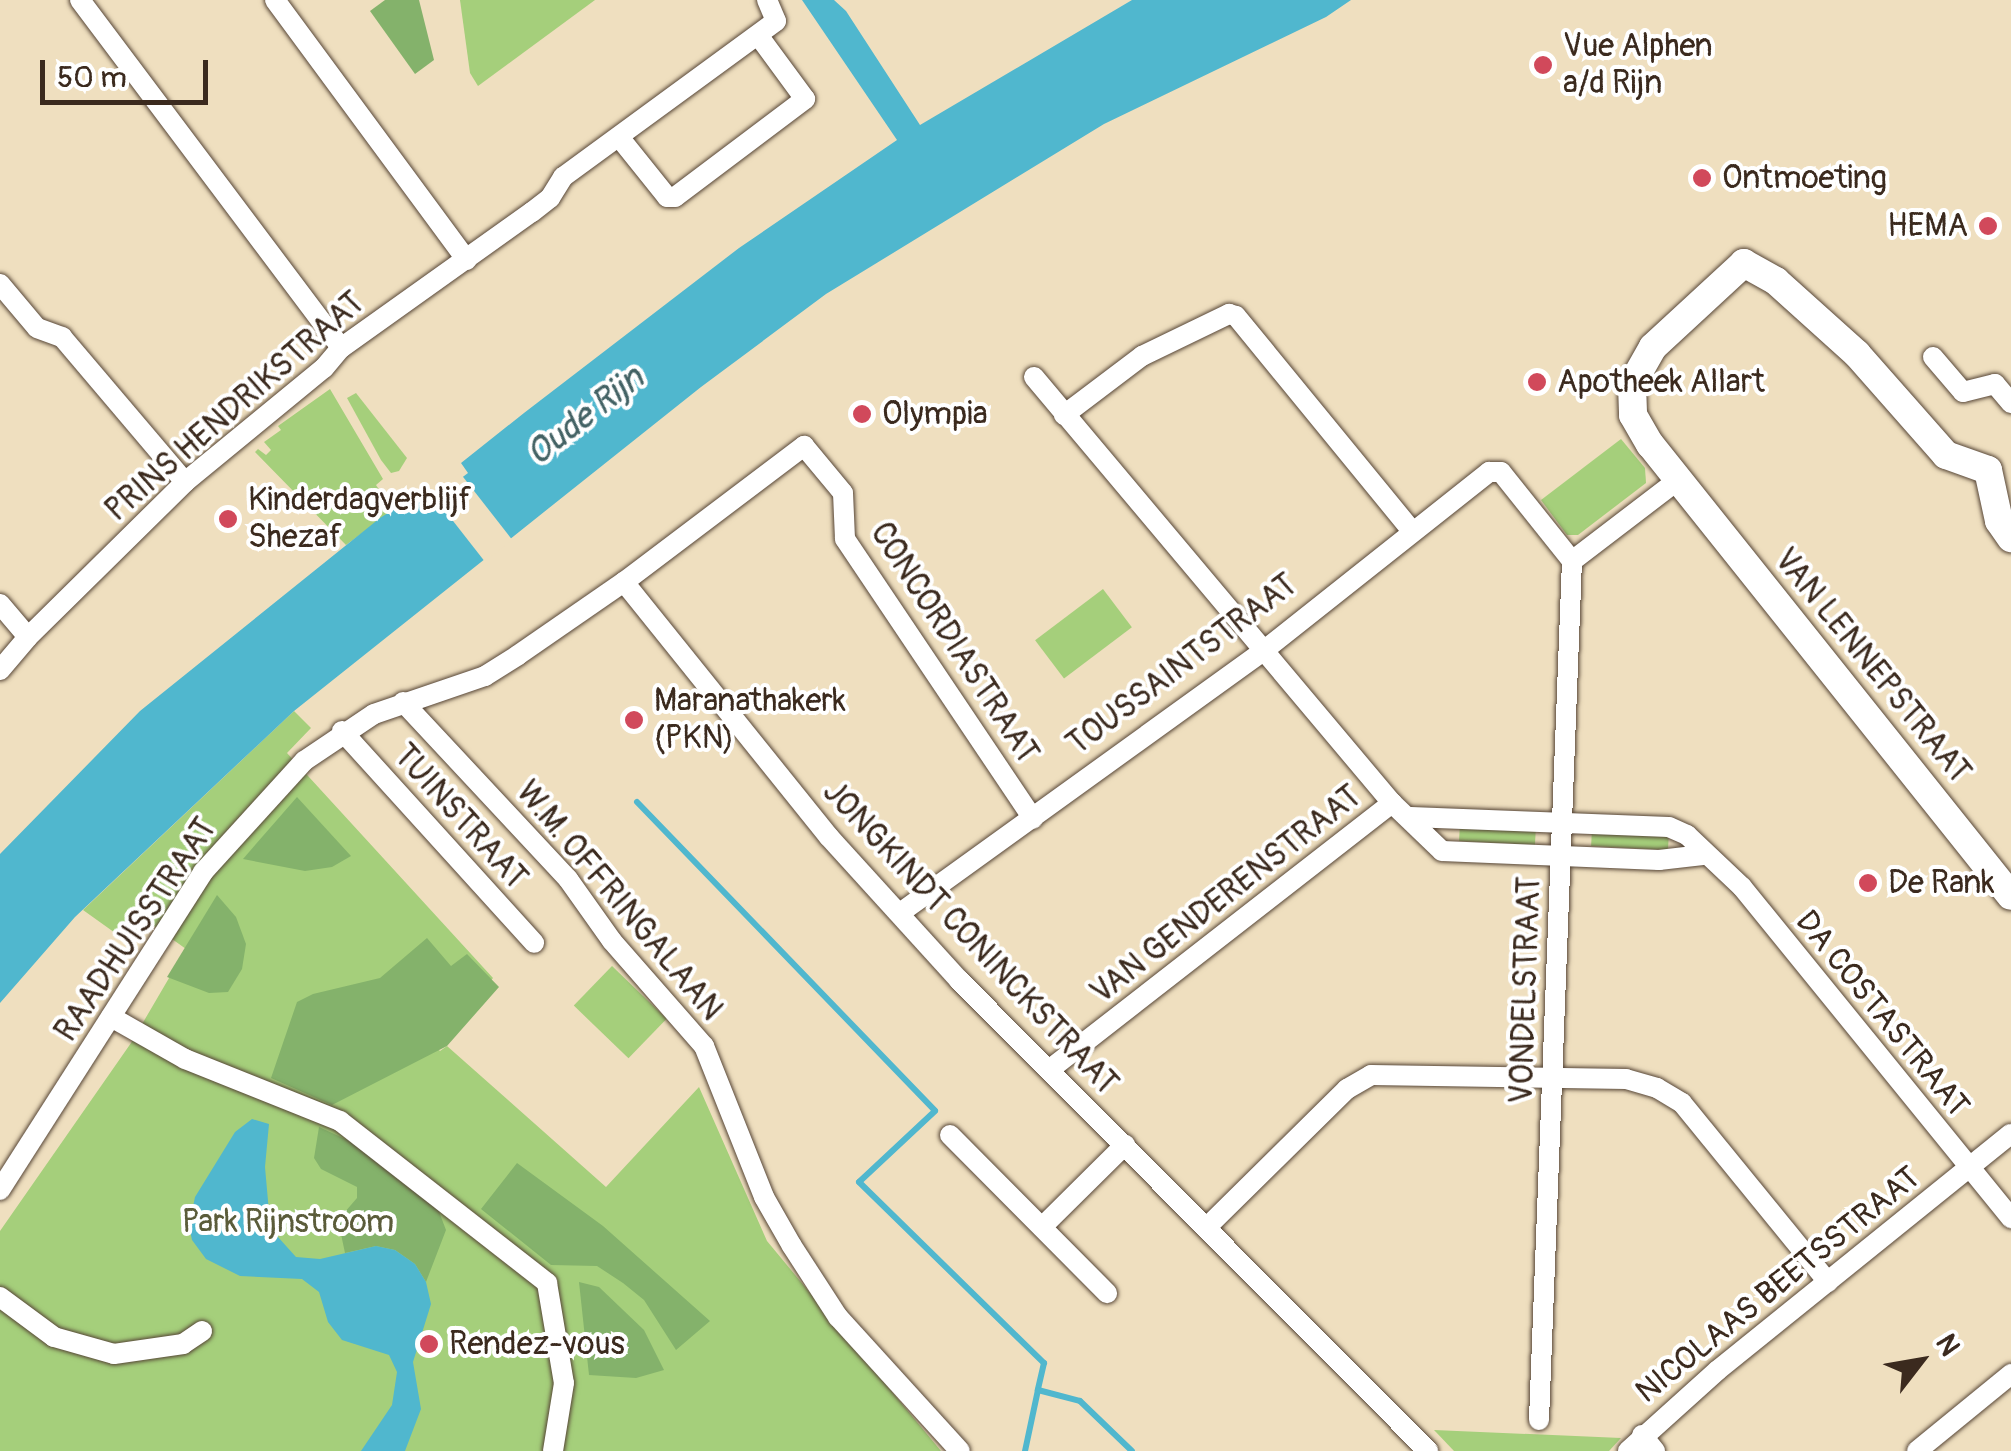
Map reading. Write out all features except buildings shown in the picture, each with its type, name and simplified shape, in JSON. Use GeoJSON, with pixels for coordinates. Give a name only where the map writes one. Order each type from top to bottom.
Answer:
{"type":"FeatureCollection","features":[{"type":"Feature","properties":{"kind":"street"},"geometry":{"type":"LineString","coordinates":[[80,0],[341,348]]}},
{"type":"Feature","properties":{"kind":"street"},"geometry":{"type":"LineString","coordinates":[[274,0],[467,260]]}},
{"type":"Feature","properties":{"kind":"street","name":"PRINS HENDRIKSTRAAT"},"geometry":{"type":"LineString","coordinates":[[0,670],[28,636],[185,482],[324,368],[341,348],[550,198],[564,178],[776,20],[768,0]]}},
{"type":"Feature","properties":{"kind":"street"},"geometry":{"type":"LineString","coordinates":[[620,137],[667,197],[674,197],[805,98],[758,35]]}},
{"type":"Feature","properties":{"kind":"street","name":"VAN LENNEPSTRAAT"},"geometry":{"type":"LineString","coordinates":[[2000,466],[1946,455],[1857,354],[1787,290],[1744,263],[1652,347],[1639,364],[1632,384],[1633,415],[1678,480],[2011,896]]}},
{"type":"Feature","properties":{"kind":"street"},"geometry":{"type":"LineString","coordinates":[[0,284],[37,328],[62,337],[185,482]]}},
{"type":"Feature","properties":{"kind":"street"},"geometry":{"type":"LineString","coordinates":[[1064,415],[1142,356],[1229,314],[1236,316],[1412,531]]}},
{"type":"Feature","properties":{"kind":"street"},"geometry":{"type":"LineString","coordinates":[[1933,358],[1964,392],[1995,384],[2011,403]]}},
{"type":"Feature","properties":{"kind":"street"},"geometry":{"type":"LineString","coordinates":[[1034,377],[1392,804],[1411,817],[1442,851],[1659,860],[1702,854]]}},
{"type":"Feature","properties":{"kind":"street","name":"RAADHUISSTRAAT"},"geometry":{"type":"LineString","coordinates":[[0,1190],[203,872],[304,761],[342,731],[403,702],[485,676],[624,582],[804,446]]}},
{"type":"Feature","properties":{"kind":"street","name":"CONCORDIASTRAAT"},"geometry":{"type":"LineString","coordinates":[[804,446],[843,493],[845,539],[1033,820]]}},
{"type":"Feature","properties":{"kind":"street"},"geometry":{"type":"LineString","coordinates":[[2000,466],[1999,522],[2011,538]]}},
{"type":"Feature","properties":{"kind":"street","name":"TOUSSAINTSTRAAT"},"geometry":{"type":"LineString","coordinates":[[900,913],[1262,652],[1488,472],[1501,472],[1572,562]]}},
{"type":"Feature","properties":{"kind":"street"},"geometry":{"type":"LineString","coordinates":[[1572,562],[1678,480]]}},
{"type":"Feature","properties":{"kind":"street","name":"VONDELSTRAAT"},"geometry":{"type":"LineString","coordinates":[[1538,1420],[1572,562]]}},
{"type":"Feature","properties":{"kind":"street","name":"JONGKINDT CONINCKSTRAAT"},"geometry":{"type":"LineString","coordinates":[[624,582],[830,837],[900,913],[1428,1451]]}},
{"type":"Feature","properties":{"kind":"street"},"geometry":{"type":"LineString","coordinates":[[0,604],[28,636]]}},
{"type":"Feature","properties":{"kind":"street","name":"W.M. OFFRINGALAAN"},"geometry":{"type":"LineString","coordinates":[[403,702],[568,879],[612,941],[694,1033],[722,1083],[764,1197],[792,1246],[838,1318],[960,1451]]}},
{"type":"Feature","properties":{"kind":"street","name":"TUINSTRAAT"},"geometry":{"type":"LineString","coordinates":[[342,731],[534,943]]}},
{"type":"Feature","properties":{"kind":"street","name":"VAN GENDERENSTRAAT"},"geometry":{"type":"LineString","coordinates":[[1050,1070],[1392,804]]}},
{"type":"Feature","properties":{"kind":"street","name":"DA COSTASTRAAT"},"geometry":{"type":"LineString","coordinates":[[1411,817],[1669,827],[1687,836],[1742,888],[2011,1218]]}},
{"type":"Feature","properties":{"kind":"street"},"geometry":{"type":"LineString","coordinates":[[111,1017],[185,1059],[340,1121],[547,1283],[564,1384],[553,1451]]}},
{"type":"Feature","properties":{"kind":"street"},"geometry":{"type":"LineString","coordinates":[[1207,1227],[1348,1088],[1371,1075],[1626,1080],[1657,1088],[1682,1103],[1828,1282]]}},
{"type":"Feature","properties":{"kind":"street","name":"NICOLAAS BEETSSTRAAT"},"geometry":{"type":"LineString","coordinates":[[1642,1446],[1828,1282],[2011,1134]]}},
{"type":"Feature","properties":{"kind":"street"},"geometry":{"type":"LineString","coordinates":[[950,1135],[1107,1293]]}},
{"type":"Feature","properties":{"kind":"street"},"geometry":{"type":"LineString","coordinates":[[1042,1228],[1124,1145]]}},
{"type":"Feature","properties":{"kind":"street"},"geometry":{"type":"LineString","coordinates":[[0,1297],[54,1337],[114,1354],[183,1344],[202,1332]]}},
{"type":"Feature","properties":{"kind":"street"},"geometry":{"type":"LineString","coordinates":[[1916,1451],[2011,1374]]}},
{"type":"Feature","properties":{"kind":"green space"},"geometry":{"type":"Polygon","coordinates":[[[385,0],[419,0],[434,60],[415,74],[370,11],[385,0]]]}},
{"type":"Feature","properties":{"kind":"green space"},"geometry":{"type":"Polygon","coordinates":[[[460,0],[595,0],[478,86],[470,73],[460,0]]]}},
{"type":"Feature","properties":{"kind":"green space"},"geometry":{"type":"Polygon","coordinates":[[[330,389],[383,479],[376,485],[393,510],[346,545],[255,452],[258,449],[266,455],[271,450],[264,442],[281,430],[278,426],[330,389]]]}},
{"type":"Feature","properties":{"kind":"green space"},"geometry":{"type":"Polygon","coordinates":[[[356,393],[407,458],[399,471],[391,473],[381,460],[347,398],[356,393]]]}},
{"type":"Feature","properties":{"kind":"green space"},"geometry":{"type":"Polygon","coordinates":[[[1621,439],[1645,468],[1646,483],[1578,535],[1567,535],[1541,500],[1621,439]]]}},
{"type":"Feature","properties":{"kind":"green space"},"geometry":{"type":"Polygon","coordinates":[[[1103,589],[1132,627],[1064,678],[1035,640],[1103,589]]]}},
{"type":"Feature","properties":{"kind":"green space","name":"Park Rijnstroom"},"geometry":{"type":"Polygon","coordinates":[[[294,711],[311,728],[287,753],[493,978],[436,1047],[440,1051],[447,1046],[606,1187],[699,1087],[767,1241],[941,1451],[0,1451],[0,1231],[131,1043],[186,949],[147,921],[132,945],[83,910],[294,711]]]}},
{"type":"Feature","properties":{"kind":"green space"},"geometry":{"type":"Polygon","coordinates":[[[297,797],[351,856],[332,867],[305,871],[243,859],[297,797]]]}},
{"type":"Feature","properties":{"kind":"green space"},"geometry":{"type":"Polygon","coordinates":[[[1460,823],[1536,827],[1535,845],[1459,841],[1460,823]]]}},
{"type":"Feature","properties":{"kind":"green space"},"geometry":{"type":"Polygon","coordinates":[[[1592,829],[1669,833],[1668,850],[1591,846],[1592,829]]]}},
{"type":"Feature","properties":{"kind":"green space"},"geometry":{"type":"Polygon","coordinates":[[[217,895],[236,917],[246,944],[242,969],[228,992],[209,993],[167,977],[217,895]]]}},
{"type":"Feature","properties":{"kind":"green space"},"geometry":{"type":"Polygon","coordinates":[[[427,938],[451,966],[467,954],[499,987],[447,1046],[332,1105],[271,1078],[297,1002],[313,994],[380,978],[427,938]]]}},
{"type":"Feature","properties":{"kind":"green space"},"geometry":{"type":"Polygon","coordinates":[[[612,966],[667,1019],[628,1058],[574,1006],[612,966]]]}},
{"type":"Feature","properties":{"kind":"green space"},"geometry":{"type":"Polygon","coordinates":[[[319,1127],[371,1151],[438,1209],[446,1230],[426,1282],[415,1264],[395,1250],[376,1246],[345,1253],[338,1220],[357,1198],[357,1187],[321,1169],[314,1158],[319,1127]]]}},
{"type":"Feature","properties":{"kind":"green space"},"geometry":{"type":"Polygon","coordinates":[[[517,1163],[603,1226],[710,1321],[676,1350],[644,1300],[623,1283],[597,1266],[551,1265],[481,1209],[517,1163]]]}},
{"type":"Feature","properties":{"kind":"green space"},"geometry":{"type":"Polygon","coordinates":[[[579,1282],[599,1287],[644,1330],[664,1370],[636,1378],[589,1375],[579,1282]]]}},
{"type":"Feature","properties":{"kind":"green space"},"geometry":{"type":"Polygon","coordinates":[[[1434,1430],[1621,1438],[1609,1451],[1454,1451],[1434,1430]]]}},
{"type":"Feature","properties":{"kind":"water","name":"Oude Rijn"},"geometry":{"type":"Polygon","coordinates":[[[802,0],[834,0],[846,11],[920,125],[1132,0],[1351,0],[1326,17],[1104,124],[826,294],[701,387],[294,711],[75,917],[0,1003],[0,854],[140,711],[380,518],[423,491],[431,501],[468,473],[461,463],[524,413],[739,248],[897,140],[802,0]]]}},
{"type":"Feature","properties":{"kind":"water"},"geometry":{"type":"Polygon","coordinates":[[[252,1119],[269,1124],[265,1167],[269,1212],[278,1237],[296,1257],[320,1259],[376,1246],[395,1250],[415,1264],[426,1282],[431,1304],[413,1362],[421,1409],[405,1451],[361,1451],[392,1405],[397,1372],[389,1355],[342,1340],[328,1322],[319,1292],[302,1279],[240,1276],[206,1259],[192,1240],[189,1226],[195,1197],[235,1132],[252,1119]]]}},
{"type":"Feature","properties":{"kind":"pier"},"geometry":{"type":"Polygon","coordinates":[[[460,473],[512,540],[485,562],[432,495],[460,473]]]}},
{"type":"Feature","properties":{"kind":"waterway"},"geometry":{"type":"LineString","coordinates":[[637,802],[935,1111],[859,1182],[1044,1363],[1038,1390],[1080,1401],[1132,1451]]}},
{"type":"Feature","properties":{"kind":"waterway"},"geometry":{"type":"LineString","coordinates":[[1025,1451],[1038,1390]]}},
{"type":"Feature","properties":{"kind":"place","name":"Vue Alphen a/d Rijn"},"geometry":{"type":"Point","coordinates":[1543,65]}},
{"type":"Feature","properties":{"kind":"place","name":"Ontmoeting"},"geometry":{"type":"Point","coordinates":[1702,178]}},
{"type":"Feature","properties":{"kind":"place","name":"HEMA"},"geometry":{"type":"Point","coordinates":[1988,226]}},
{"type":"Feature","properties":{"kind":"place","name":"Apotheek Allart"},"geometry":{"type":"Point","coordinates":[1537,382]}},
{"type":"Feature","properties":{"kind":"place","name":"Olympia"},"geometry":{"type":"Point","coordinates":[862,414]}},
{"type":"Feature","properties":{"kind":"place","name":"Kinderdagverblijf Shezaf"},"geometry":{"type":"Point","coordinates":[228,519]}},
{"type":"Feature","properties":{"kind":"place","name":"Maranathakerk (PKN)"},"geometry":{"type":"Point","coordinates":[634,720]}},
{"type":"Feature","properties":{"kind":"place","name":"De Rank"},"geometry":{"type":"Point","coordinates":[1868,883]}},
{"type":"Feature","properties":{"kind":"place","name":"Rendez-vous"},"geometry":{"type":"Point","coordinates":[429,1344]}}]}
